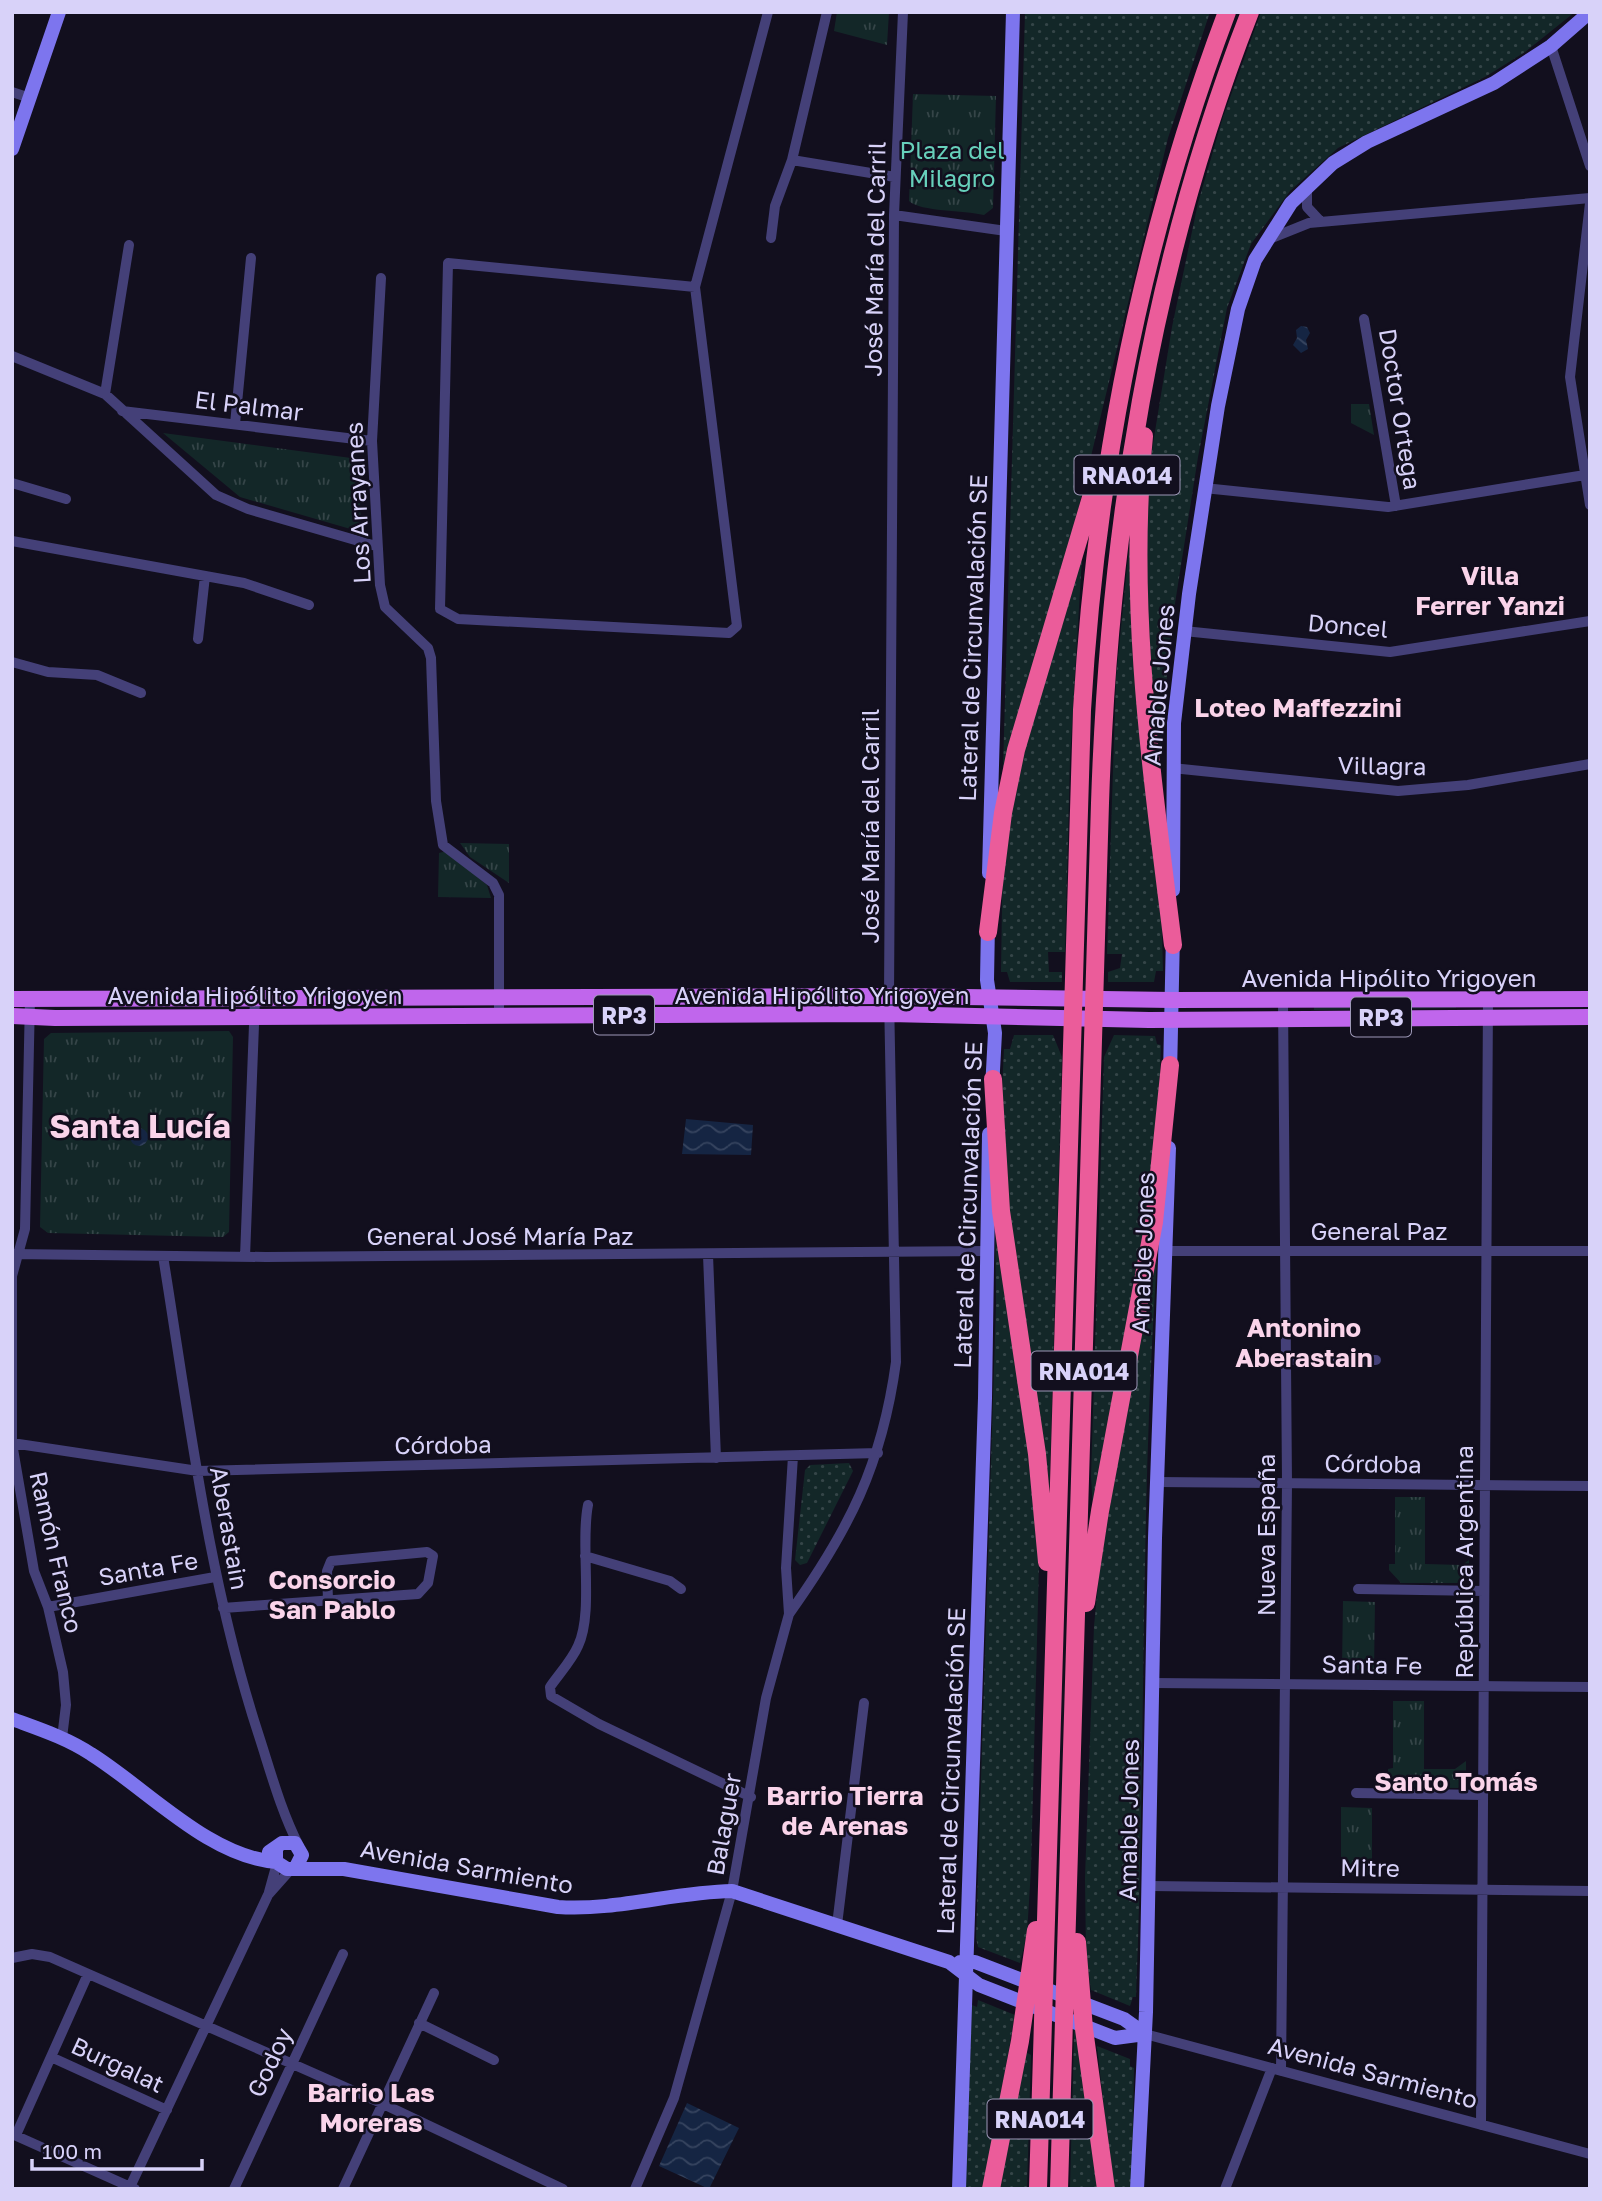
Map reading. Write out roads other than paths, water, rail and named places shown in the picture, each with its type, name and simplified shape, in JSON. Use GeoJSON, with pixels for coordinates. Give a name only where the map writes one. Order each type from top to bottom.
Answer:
{"type":"FeatureCollection","features":[{"type":"Feature","properties":{"kind":"highway","name":"RNA014"},"geometry":{"type":"LineString","coordinates":[[1038,2189],[1042,2050],[1041,1939],[1049,1826],[1075,953],[1089,595],[1126,362],[1171,181],[1225,12]]}},
{"type":"Feature","properties":{"kind":"highway","name":"RNA014"},"geometry":{"type":"LineString","coordinates":[[1059,2189],[1063,2058],[1072,1950],[1072,1737],[1103,726],[1113,583],[1131,448],[1160,305],[1200,155],[1250,12]]}},
{"type":"Feature","properties":{"kind":"highway"},"geometry":{"type":"LineString","coordinates":[[1160,305],[1141,472],[1137,592],[1140,657],[1173,945]]}},
{"type":"Feature","properties":{"kind":"highway"},"geometry":{"type":"LineString","coordinates":[[988,932],[1003,813],[1016,750],[1088,509],[1126,362]]}},
{"type":"Feature","properties":{"kind":"highway"},"geometry":{"type":"LineString","coordinates":[[1074,1686],[1100,1511],[1154,1222],[1170,1065]]}},
{"type":"Feature","properties":{"kind":"highway"},"geometry":{"type":"LineString","coordinates":[[993,1079],[1001,1212],[1041,1483],[1054,1658]]}},
{"type":"Feature","properties":{"kind":"highway"},"geometry":{"type":"LineString","coordinates":[[991,2189],[1041,1939]]}},
{"type":"Feature","properties":{"kind":"highway"},"geometry":{"type":"LineString","coordinates":[[1072,1950],[1106,2189]]}},
{"type":"Feature","properties":{"kind":"main road","name":"Avenida Hipólito Yrigoyen"},"geometry":{"type":"LineString","coordinates":[[12,999],[889,996],[1172,1000],[1590,999]]}},
{"type":"Feature","properties":{"kind":"main road","name":"Avenida Hipólito Yrigoyen"},"geometry":{"type":"LineString","coordinates":[[12,1016],[890,1014],[993,1018],[1590,1017]]}},
{"type":"Feature","properties":{"kind":"street"},"geometry":{"type":"LineString","coordinates":[[12,149],[59,12]]}},
{"type":"Feature","properties":{"kind":"street"},"geometry":{"type":"LineString","coordinates":[[695,287],[448,263],[440,609],[458,619],[729,633],[737,626],[695,287],[768,12]]}},
{"type":"Feature","properties":{"kind":"street"},"geometry":{"type":"LineString","coordinates":[[771,239],[775,206],[792,160],[827,12]]}},
{"type":"Feature","properties":{"kind":"street","name":"José María del Carril"},"geometry":{"type":"LineString","coordinates":[[789,1614],[825,1564],[856,1509],[890,1408],[896,1362],[889,996],[894,215],[903,12]]}},
{"type":"Feature","properties":{"kind":"street","name":"Lateral de Circunvalación SE"},"geometry":{"type":"LineString","coordinates":[[959,2189],[993,1079],[988,932],[1013,12]]}},
{"type":"Feature","properties":{"kind":"street"},"geometry":{"type":"LineString","coordinates":[[1590,12],[1551,46],[1590,166]]}},
{"type":"Feature","properties":{"kind":"street","name":"Amable Jones"},"geometry":{"type":"LineString","coordinates":[[1138,2189],[1150,1886],[1157,1482],[1167,1251],[1174,723],[1204,488],[1238,309],[1248,277],[1265,241],[1285,210],[1307,187],[1359,146],[1477,92],[1551,46]]}},
{"type":"Feature","properties":{"kind":"street"},"geometry":{"type":"LineString","coordinates":[[12,92],[30,98]]}},
{"type":"Feature","properties":{"kind":"street"},"geometry":{"type":"LineString","coordinates":[[792,160],[895,177]]}},
{"type":"Feature","properties":{"kind":"street"},"geometry":{"type":"LineString","coordinates":[[1307,187],[1307,207],[1321,222]]}},
{"type":"Feature","properties":{"kind":"street"},"geometry":{"type":"LineString","coordinates":[[1265,241],[1294,227],[1321,222],[1590,198]]}},
{"type":"Feature","properties":{"kind":"street"},"geometry":{"type":"LineString","coordinates":[[1590,203],[1570,377],[1590,505]]}},
{"type":"Feature","properties":{"kind":"street"},"geometry":{"type":"LineString","coordinates":[[894,215],[1006,231]]}},
{"type":"Feature","properties":{"kind":"street"},"geometry":{"type":"LineString","coordinates":[[105,394],[129,245]]}},
{"type":"Feature","properties":{"kind":"street"},"geometry":{"type":"LineString","coordinates":[[234,424],[251,258]]}},
{"type":"Feature","properties":{"kind":"street","name":"Los Arrayanes"},"geometry":{"type":"LineString","coordinates":[[381,278],[372,441],[376,546],[385,607],[428,648],[431,657],[436,801],[443,845],[493,883],[499,895],[499,1016]]}},
{"type":"Feature","properties":{"kind":"street","name":"Doctor Ortega"},"geometry":{"type":"LineString","coordinates":[[1364,319],[1396,506]]}},
{"type":"Feature","properties":{"kind":"street"},"geometry":{"type":"LineString","coordinates":[[12,356],[105,394],[216,495],[248,509],[376,546]]}},
{"type":"Feature","properties":{"kind":"street","name":"El Palmar"},"geometry":{"type":"LineString","coordinates":[[121,411],[372,441]]}},
{"type":"Feature","properties":{"kind":"street"},"geometry":{"type":"LineString","coordinates":[[1204,488],[1396,506],[1585,475]]}},
{"type":"Feature","properties":{"kind":"street"},"geometry":{"type":"LineString","coordinates":[[12,484],[66,499]]}},
{"type":"Feature","properties":{"kind":"street"},"geometry":{"type":"LineString","coordinates":[[12,541],[244,583],[309,605]]}},
{"type":"Feature","properties":{"kind":"street"},"geometry":{"type":"LineString","coordinates":[[198,639],[205,576]]}},
{"type":"Feature","properties":{"kind":"street","name":"Doncel"},"geometry":{"type":"LineString","coordinates":[[1184,631],[1390,652],[1590,621]]}},
{"type":"Feature","properties":{"kind":"street"},"geometry":{"type":"LineString","coordinates":[[12,662],[48,672],[97,675],[141,693]]}},
{"type":"Feature","properties":{"kind":"street","name":"Villagra"},"geometry":{"type":"LineString","coordinates":[[1172,768],[1398,791],[1468,785],[1590,764]]}},
{"type":"Feature","properties":{"kind":"street","name":"Ramón Franco"},"geometry":{"type":"LineString","coordinates":[[30,999],[25,1229],[12,1276],[12,1443],[34,1571],[48,1607],[63,1672],[66,1705],[62,1738]]}},
{"type":"Feature","properties":{"kind":"street"},"geometry":{"type":"LineString","coordinates":[[245,1256],[255,999]]}},
{"type":"Feature","properties":{"kind":"street","name":"Nueva España"},"geometry":{"type":"LineString","coordinates":[[1277,2069],[1283,1887],[1287,1483],[1283,1000]]}},
{"type":"Feature","properties":{"kind":"street","name":"República Argentina"},"geometry":{"type":"LineString","coordinates":[[1480,2125],[1488,1000]]}},
{"type":"Feature","properties":{"kind":"street","name":"General José María Paz"},"geometry":{"type":"LineString","coordinates":[[16,1254],[708,1255],[894,1250],[987,1251]]}},
{"type":"Feature","properties":{"kind":"street","name":"General Paz"},"geometry":{"type":"LineString","coordinates":[[1167,1251],[1590,1251]]}},
{"type":"Feature","properties":{"kind":"street"},"geometry":{"type":"LineString","coordinates":[[708,1255],[716,1458]]}},
{"type":"Feature","properties":{"kind":"street","name":"Aberastain"},"geometry":{"type":"LineString","coordinates":[[163,1256],[215,1577],[235,1661],[280,1803],[300,1847]]}},
{"type":"Feature","properties":{"kind":"street"},"geometry":{"type":"LineString","coordinates":[[1286,1360],[1376,1360]]}},
{"type":"Feature","properties":{"kind":"street","name":"Córdoba"},"geometry":{"type":"LineString","coordinates":[[12,1443],[198,1471],[877,1453]]}},
{"type":"Feature","properties":{"kind":"street","name":"Balaguer"},"geometry":{"type":"LineString","coordinates":[[635,2189],[674,2098],[719,1949],[732,1891],[751,1797],[766,1699],[789,1614],[786,1568],[793,1455]]}},
{"type":"Feature","properties":{"kind":"street","name":"Córdoba"},"geometry":{"type":"LineString","coordinates":[[1157,1482],[1590,1486]]}},
{"type":"Feature","properties":{"kind":"street"},"geometry":{"type":"LineString","coordinates":[[588,1505],[583,1528],[584,1612],[579,1645],[550,1687],[551,1696],[599,1724],[751,1797]]}},
{"type":"Feature","properties":{"kind":"street"},"geometry":{"type":"LineString","coordinates":[[223,1608],[418,1594],[428,1583],[433,1556],[427,1552],[331,1561],[327,1571],[328,1600]]}},
{"type":"Feature","properties":{"kind":"street"},"geometry":{"type":"LineString","coordinates":[[585,1556],[670,1581],[681,1589]]}},
{"type":"Feature","properties":{"kind":"street","name":"Santa Fe"},"geometry":{"type":"LineString","coordinates":[[48,1607],[215,1577]]}},
{"type":"Feature","properties":{"kind":"street"},"geometry":{"type":"LineString","coordinates":[[1357,1589],[1484,1591]]}},
{"type":"Feature","properties":{"kind":"street","name":"Santa Fe"},"geometry":{"type":"LineString","coordinates":[[1153,1683],[1590,1687]]}},
{"type":"Feature","properties":{"kind":"street"},"geometry":{"type":"LineString","coordinates":[[837,1924],[864,1703]]}},
{"type":"Feature","properties":{"kind":"street"},"geometry":{"type":"LineString","coordinates":[[12,1719],[62,1738],[91,1754],[204,1834],[250,1858],[277,1855],[291,1842],[300,1847],[302,1859],[294,1868],[283,1868],[277,1855]]}},
{"type":"Feature","properties":{"kind":"street"},"geometry":{"type":"LineString","coordinates":[[1356,1793],[1483,1795]]}},
{"type":"Feature","properties":{"kind":"street","name":"Aberastain"},"geometry":{"type":"LineString","coordinates":[[132,2188],[205,2024],[268,1895],[283,1828],[280,1803]]}},
{"type":"Feature","properties":{"kind":"street","name":"Avenida Sarmiento"},"geometry":{"type":"LineString","coordinates":[[300,1847],[344,1869]]}},
{"type":"Feature","properties":{"kind":"street","name":"Avenida Sarmiento"},"geometry":{"type":"LineString","coordinates":[[294,1868],[344,1869],[582,1909],[694,1893],[732,1891],[949,1962],[979,1985],[1115,2038],[1145,2034]]}},
{"type":"Feature","properties":{"kind":"street","name":"Aberastain"},"geometry":{"type":"LineString","coordinates":[[268,1895],[294,1868]]}},
{"type":"Feature","properties":{"kind":"street","name":"Mitre"},"geometry":{"type":"LineString","coordinates":[[1150,1886],[1590,1891]]}},
{"type":"Feature","properties":{"kind":"street"},"geometry":{"type":"LineString","coordinates":[[12,1958],[32,1954],[50,1957],[381,2103],[563,2189]]}},
{"type":"Feature","properties":{"kind":"street","name":"Godoy"},"geometry":{"type":"LineString","coordinates":[[234,2189],[343,1954]]}},
{"type":"Feature","properties":{"kind":"street","name":"Avenida Sarmiento"},"geometry":{"type":"LineString","coordinates":[[949,1962],[967,1961],[1124,2019],[1145,2034],[1590,2154]]}},
{"type":"Feature","properties":{"kind":"street"},"geometry":{"type":"LineString","coordinates":[[88,1974],[14,2134],[132,2188]]}},
{"type":"Feature","properties":{"kind":"street"},"geometry":{"type":"LineString","coordinates":[[344,2188],[433,1993]]}},
{"type":"Feature","properties":{"kind":"street"},"geometry":{"type":"LineString","coordinates":[[419,2023],[494,2060]]}},
{"type":"Feature","properties":{"kind":"street","name":"Burgalat"},"geometry":{"type":"LineString","coordinates":[[51,2057],[167,2110]]}},
{"type":"Feature","properties":{"kind":"street"},"geometry":{"type":"LineString","coordinates":[[1225,2189],[1277,2069]]}},
{"type":"Feature","properties":{"kind":"water"},"geometry":{"type":"Polygon","coordinates":[[[1301,326],[1307,327],[1310,333],[1306,340],[1308,349],[1301,353],[1293,345],[1297,338],[1296,330],[1301,326]]]}},
{"type":"Feature","properties":{"kind":"water"},"geometry":{"type":"Polygon","coordinates":[[[686,1119],[753,1125],[751,1155],[682,1154],[686,1119]]]}},
{"type":"Feature","properties":{"kind":"water"},"geometry":{"type":"Polygon","coordinates":[[[139,1128],[145,1131],[148,1137],[145,1143],[139,1146],[133,1143],[130,1137],[133,1131],[139,1128]]]}},
{"type":"Feature","properties":{"kind":"water"},"geometry":{"type":"Polygon","coordinates":[[[687,2103],[739,2128],[709,2189],[659,2166],[687,2103]]]}},
{"type":"Feature","properties":{"kind":"district","name":"Villa Ferrer Yanzi"},"geometry":{"type":"Point","coordinates":[1490,590]}},
{"type":"Feature","properties":{"kind":"district","name":"Loteo Maffezzini"},"geometry":{"type":"Point","coordinates":[1298,707]}},
{"type":"Feature","properties":{"kind":"district","name":"Santa Lucía"},"geometry":{"type":"Point","coordinates":[140,1126]}},
{"type":"Feature","properties":{"kind":"district","name":"Antonino Aberastain"},"geometry":{"type":"Point","coordinates":[1304,1342]}},
{"type":"Feature","properties":{"kind":"district","name":"Consorcio San Pablo"},"geometry":{"type":"Point","coordinates":[332,1594]}},
{"type":"Feature","properties":{"kind":"district","name":"Santo Tomás"},"geometry":{"type":"Point","coordinates":[1456,1781]}},
{"type":"Feature","properties":{"kind":"district","name":"Barrio Tierra de Arenas"},"geometry":{"type":"Point","coordinates":[845,1810]}},
{"type":"Feature","properties":{"kind":"district","name":"Barrio Las Moreras"},"geometry":{"type":"Point","coordinates":[371,2107]}},
{"type":"Feature","properties":{"kind":"park label","name":"Plaza del Milagro"},"geometry":{"type":"Point","coordinates":[952,163]}}]}
